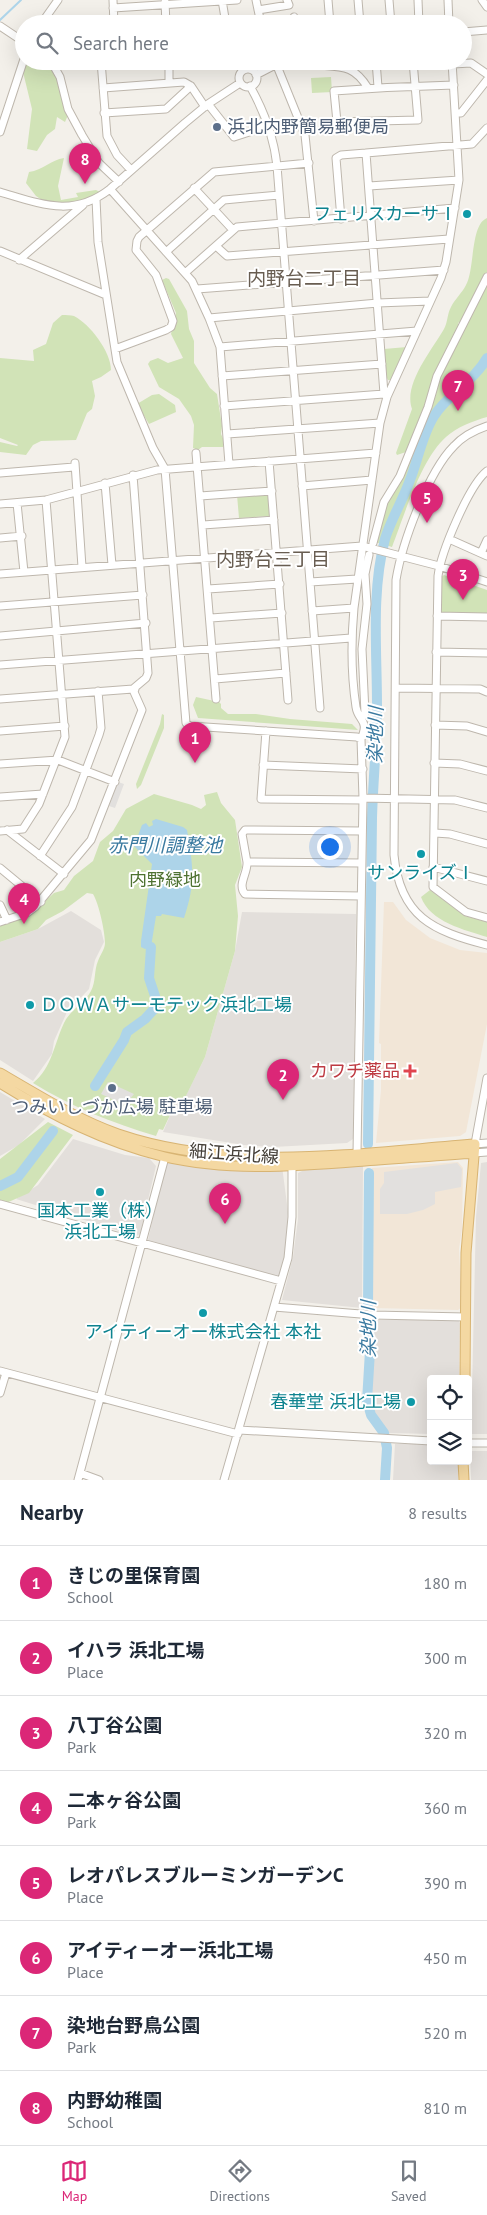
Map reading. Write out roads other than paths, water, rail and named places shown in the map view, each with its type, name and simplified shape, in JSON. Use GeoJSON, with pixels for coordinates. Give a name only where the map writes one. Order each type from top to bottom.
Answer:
{"type":"FeatureCollection","features":[{"type":"Feature","properties":{"kind":"main road","name":"細江浜北線"},"geometry":{"type":"LineString","coordinates":[[0,1073],[64,1109],[117,1133],[170,1148],[211,1155],[280,1158],[366,1156],[475,1149]]}},
{"type":"Feature","properties":{"kind":"main road","name":"細江浜北線"},"geometry":{"type":"LineString","coordinates":[[0,1083],[62,1120],[92,1134],[166,1157],[224,1165],[292,1166],[366,1156]]}},
{"type":"Feature","properties":{"kind":"main road"},"geometry":{"type":"LineString","coordinates":[[465,1375],[466,1248],[475,1149]]}},
{"type":"Feature","properties":{"kind":"main road"},"geometry":{"type":"LineString","coordinates":[[463,1465],[464,1480]]}},
{"type":"Feature","properties":{"kind":"street"},"geometry":{"type":"LineString","coordinates":[[47,15],[58,0]]}},
{"type":"Feature","properties":{"kind":"street"},"geometry":{"type":"LineString","coordinates":[[113,4],[237,0]]}},
{"type":"Feature","properties":{"kind":"street"},"geometry":{"type":"LineString","coordinates":[[256,0],[259,15]]}},
{"type":"Feature","properties":{"kind":"street"},"geometry":{"type":"LineString","coordinates":[[258,10],[289,5],[287,0]]}},
{"type":"Feature","properties":{"kind":"street"},"geometry":{"type":"LineString","coordinates":[[328,0],[329,15]]}},
{"type":"Feature","properties":{"kind":"street"},"geometry":{"type":"LineString","coordinates":[[358,0],[359,15]]}},
{"type":"Feature","properties":{"kind":"street"},"geometry":{"type":"LineString","coordinates":[[389,0],[390,15]]}},
{"type":"Feature","properties":{"kind":"street"},"geometry":{"type":"LineString","coordinates":[[418,0],[419,15]]}},
{"type":"Feature","properties":{"kind":"street"},"geometry":{"type":"LineString","coordinates":[[448,0],[449,15]]}},
{"type":"Feature","properties":{"kind":"street"},"geometry":{"type":"LineString","coordinates":[[482,0],[487,7]]}},
{"type":"Feature","properties":{"kind":"street"},"geometry":{"type":"LineString","coordinates":[[222,1],[224,15]]}},
{"type":"Feature","properties":{"kind":"street"},"geometry":{"type":"LineString","coordinates":[[165,2],[166,15]]}},
{"type":"Feature","properties":{"kind":"street"},"geometry":{"type":"LineString","coordinates":[[0,26],[15,36]]}},
{"type":"Feature","properties":{"kind":"street"},"geometry":{"type":"LineString","coordinates":[[472,31],[487,30]]}},
{"type":"Feature","properties":{"kind":"street"},"geometry":{"type":"LineString","coordinates":[[472,63],[487,74]]}},
{"type":"Feature","properties":{"kind":"street"},"geometry":{"type":"LineString","coordinates":[[0,132],[20,70]]}},
{"type":"Feature","properties":{"kind":"street"},"geometry":{"type":"LineString","coordinates":[[56,70],[60,77],[68,109],[82,135],[99,163],[119,182]]}},
{"type":"Feature","properties":{"kind":"street"},"geometry":{"type":"LineString","coordinates":[[102,70],[106,136],[117,155],[131,170]]}},
{"type":"Feature","properties":{"kind":"street"},"geometry":{"type":"LineString","coordinates":[[169,70],[169,83]]}},
{"type":"Feature","properties":{"kind":"street"},"geometry":{"type":"LineString","coordinates":[[240,83],[239,74],[243,70]]}},
{"type":"Feature","properties":{"kind":"street"},"geometry":{"type":"LineString","coordinates":[[250,70],[256,74]]}},
{"type":"Feature","properties":{"kind":"street"},"geometry":{"type":"LineString","coordinates":[[256,74],[263,70]]}},
{"type":"Feature","properties":{"kind":"street"},"geometry":{"type":"LineString","coordinates":[[279,70],[305,135],[314,221]]}},
{"type":"Feature","properties":{"kind":"street"},"geometry":{"type":"LineString","coordinates":[[351,70],[355,72],[368,88]]}},
{"type":"Feature","properties":{"kind":"street"},"geometry":{"type":"LineString","coordinates":[[377,70],[378,87]]}},
{"type":"Feature","properties":{"kind":"street"},"geometry":{"type":"LineString","coordinates":[[414,70],[415,86],[418,120],[337,122],[334,91],[378,87],[415,86],[454,85]]}},
{"type":"Feature","properties":{"kind":"street"},"geometry":{"type":"LineString","coordinates":[[224,406],[385,395],[392,386],[444,270],[460,180],[453,70]]}},
{"type":"Feature","properties":{"kind":"street"},"geometry":{"type":"LineString","coordinates":[[240,83],[250,86],[255,83],[256,74]]}},
{"type":"Feature","properties":{"kind":"street"},"geometry":{"type":"LineString","coordinates":[[456,113],[461,113],[487,80]]}},
{"type":"Feature","properties":{"kind":"street"},"geometry":{"type":"LineString","coordinates":[[103,88],[184,82],[191,86],[234,138],[268,126]]}},
{"type":"Feature","properties":{"kind":"street"},"geometry":{"type":"LineString","coordinates":[[0,192],[51,206],[67,207],[84,204],[96,199],[119,182],[206,105],[240,83]]}},
{"type":"Feature","properties":{"kind":"street"},"geometry":{"type":"LineString","coordinates":[[104,113],[166,109],[191,86]]}},
{"type":"Feature","properties":{"kind":"street"},"geometry":{"type":"LineString","coordinates":[[250,86],[268,126],[277,166],[320,708]]}},
{"type":"Feature","properties":{"kind":"street"},"geometry":{"type":"LineString","coordinates":[[341,219],[336,158],[341,155],[472,144],[487,128]]}},
{"type":"Feature","properties":{"kind":"street"},"geometry":{"type":"LineString","coordinates":[[366,153],[385,395],[357,578],[351,638],[356,710],[362,718],[364,731],[361,739],[364,799],[361,896],[366,1156]]}},
{"type":"Feature","properties":{"kind":"street"},"geometry":{"type":"LineString","coordinates":[[115,349],[166,330],[171,327],[173,321],[156,275],[136,250],[136,241],[147,230],[210,174],[219,170],[309,163]]}},
{"type":"Feature","properties":{"kind":"street"},"geometry":{"type":"LineString","coordinates":[[369,186],[460,180]]}},
{"type":"Feature","properties":{"kind":"street"},"geometry":{"type":"LineString","coordinates":[[194,188],[234,230]]}},
{"type":"Feature","properties":{"kind":"street"},"geometry":{"type":"LineString","coordinates":[[110,189],[197,289],[220,347],[229,464]]}},
{"type":"Feature","properties":{"kind":"street"},"geometry":{"type":"LineString","coordinates":[[166,252],[227,199],[279,195]]}},
{"type":"Feature","properties":{"kind":"street"},"geometry":{"type":"LineString","coordinates":[[96,199],[98,242],[117,362],[135,406],[165,469],[186,723],[190,726],[357,737],[361,739]]}},
{"type":"Feature","properties":{"kind":"street"},"geometry":{"type":"LineString","coordinates":[[19,260],[84,204]]}},
{"type":"Feature","properties":{"kind":"street"},"geometry":{"type":"LineString","coordinates":[[185,273],[234,230],[240,227],[371,217],[455,208]]}},
{"type":"Feature","properties":{"kind":"street"},"geometry":{"type":"LineString","coordinates":[[216,246],[227,256],[449,239]]}},
{"type":"Feature","properties":{"kind":"street"},"geometry":{"type":"LineString","coordinates":[[0,251],[106,295]]}},
{"type":"Feature","properties":{"kind":"street"},"geometry":{"type":"LineString","coordinates":[[197,289],[444,270]]}},
{"type":"Feature","properties":{"kind":"street"},"geometry":{"type":"LineString","coordinates":[[362,718],[365,713],[362,649],[367,604],[365,574],[384,502],[400,476],[428,407],[437,376],[487,277]]}},
{"type":"Feature","properties":{"kind":"street"},"geometry":{"type":"LineString","coordinates":[[209,318],[378,303],[430,301]]}},
{"type":"Feature","properties":{"kind":"street"},"geometry":{"type":"LineString","coordinates":[[220,347],[417,331]]}},
{"type":"Feature","properties":{"kind":"street"},"geometry":{"type":"LineString","coordinates":[[222,376],[382,364]]}},
{"type":"Feature","properties":{"kind":"street"},"geometry":{"type":"LineString","coordinates":[[383,376],[392,386]]}},
{"type":"Feature","properties":{"kind":"street"},"geometry":{"type":"LineString","coordinates":[[227,434],[380,423]]}},
{"type":"Feature","properties":{"kind":"street"},"geometry":{"type":"LineString","coordinates":[[487,426],[460,440],[443,459],[434,473],[400,556],[396,580],[394,799],[394,855],[397,879],[405,897],[412,907],[433,927],[451,935],[487,946]]}},
{"type":"Feature","properties":{"kind":"street"},"geometry":{"type":"LineString","coordinates":[[196,453],[211,618],[216,699]]}},
{"type":"Feature","properties":{"kind":"street"},"geometry":{"type":"LineString","coordinates":[[0,504],[46,500],[133,475],[165,469],[376,453]]}},
{"type":"Feature","properties":{"kind":"street"},"geometry":{"type":"LineString","coordinates":[[269,461],[288,700]]}},
{"type":"Feature","properties":{"kind":"street"},"geometry":{"type":"LineString","coordinates":[[0,473],[74,465],[82,567]]}},
{"type":"Feature","properties":{"kind":"street"},"geometry":{"type":"LineString","coordinates":[[487,471],[476,482],[449,539],[439,566],[434,725],[435,834],[433,867],[433,887],[466,912],[487,918]]}},
{"type":"Feature","properties":{"kind":"street"},"geometry":{"type":"LineString","coordinates":[[133,475],[148,654],[147,675],[135,692]]}},
{"type":"Feature","properties":{"kind":"street"},"geometry":{"type":"LineString","coordinates":[[302,486],[372,480]]}},
{"type":"Feature","properties":{"kind":"street"},"geometry":{"type":"LineString","coordinates":[[105,483],[112,565]]}},
{"type":"Feature","properties":{"kind":"street"},"geometry":{"type":"LineString","coordinates":[[200,496],[272,491]]}},
{"type":"Feature","properties":{"kind":"street"},"geometry":{"type":"LineString","coordinates":[[16,838],[44,794],[64,742],[63,693],[46,500]]}},
{"type":"Feature","properties":{"kind":"street"},"geometry":{"type":"LineString","coordinates":[[18,503],[24,572]]}},
{"type":"Feature","properties":{"kind":"street"},"geometry":{"type":"LineString","coordinates":[[203,525],[274,520]]}},
{"type":"Feature","properties":{"kind":"street"},"geometry":{"type":"LineString","coordinates":[[0,538],[22,536]]}},
{"type":"Feature","properties":{"kind":"street"},"geometry":{"type":"LineString","coordinates":[[449,539],[484,554],[487,540]]}},
{"type":"Feature","properties":{"kind":"street"},"geometry":{"type":"LineString","coordinates":[[0,574],[277,551],[362,546],[439,566],[487,582]]}},
{"type":"Feature","properties":{"kind":"street"},"geometry":{"type":"LineString","coordinates":[[310,582],[357,578]]}},
{"type":"Feature","properties":{"kind":"street"},"geometry":{"type":"LineString","coordinates":[[208,590],[280,584]]}},
{"type":"Feature","properties":{"kind":"street"},"geometry":{"type":"LineString","coordinates":[[0,606],[143,595]]}},
{"type":"Feature","properties":{"kind":"street"},"geometry":{"type":"LineString","coordinates":[[312,611],[354,608]]}},
{"type":"Feature","properties":{"kind":"street"},"geometry":{"type":"LineString","coordinates":[[211,618],[282,614]]}},
{"type":"Feature","properties":{"kind":"street"},"geometry":{"type":"LineString","coordinates":[[437,616],[487,616]]}},
{"type":"Feature","properties":{"kind":"street"},"geometry":{"type":"LineString","coordinates":[[0,636],[146,623]]}},
{"type":"Feature","properties":{"kind":"street"},"geometry":{"type":"LineString","coordinates":[[0,665],[351,638]]}},
{"type":"Feature","properties":{"kind":"street"},"geometry":{"type":"LineString","coordinates":[[436,652],[487,653]]}},
{"type":"Feature","properties":{"kind":"street"},"geometry":{"type":"LineString","coordinates":[[215,679],[286,673]]}},
{"type":"Feature","properties":{"kind":"street"},"geometry":{"type":"LineString","coordinates":[[396,688],[480,690],[487,692]]}},
{"type":"Feature","properties":{"kind":"street"},"geometry":{"type":"LineString","coordinates":[[0,699],[126,689],[135,692]]}},
{"type":"Feature","properties":{"kind":"street"},"geometry":{"type":"LineString","coordinates":[[40,856],[67,817],[86,771],[101,728],[98,691]]}},
{"type":"Feature","properties":{"kind":"street"},"geometry":{"type":"LineString","coordinates":[[0,905],[4,921],[31,911],[41,902],[91,840],[142,710],[135,692]]}},
{"type":"Feature","properties":{"kind":"street"},"geometry":{"type":"LineString","coordinates":[[434,725],[467,726],[487,732]]}},
{"type":"Feature","properties":{"kind":"street"},"geometry":{"type":"LineString","coordinates":[[0,732],[65,726]]}},
{"type":"Feature","properties":{"kind":"street"},"geometry":{"type":"LineString","coordinates":[[266,731],[261,799],[381,798],[455,800],[487,808]]}},
{"type":"Feature","properties":{"kind":"street"},"geometry":{"type":"LineString","coordinates":[[0,764],[58,760],[115,782]]}},
{"type":"Feature","properties":{"kind":"street"},"geometry":{"type":"LineString","coordinates":[[434,763],[460,764],[487,771]]}},
{"type":"Feature","properties":{"kind":"street"},"geometry":{"type":"LineString","coordinates":[[263,765],[363,769]]}},
{"type":"Feature","properties":{"kind":"street"},"geometry":{"type":"LineString","coordinates":[[0,797],[44,794]]}},
{"type":"Feature","properties":{"kind":"street"},"geometry":{"type":"LineString","coordinates":[[4,831],[23,829]]}},
{"type":"Feature","properties":{"kind":"street"},"geometry":{"type":"LineString","coordinates":[[361,896],[244,894],[242,884],[248,869],[242,834],[246,830],[362,831]]}},
{"type":"Feature","properties":{"kind":"street"},"geometry":{"type":"LineString","coordinates":[[4,831],[64,874]]}},
{"type":"Feature","properties":{"kind":"street"},"geometry":{"type":"LineString","coordinates":[[435,834],[450,834],[487,844]]}},
{"type":"Feature","properties":{"kind":"street"},"geometry":{"type":"LineString","coordinates":[[247,862],[361,863]]}},
{"type":"Feature","properties":{"kind":"street"},"geometry":{"type":"LineString","coordinates":[[433,867],[487,881]]}},
{"type":"Feature","properties":{"kind":"street"},"geometry":{"type":"LineString","coordinates":[[0,868],[41,902]]}},
{"type":"Feature","properties":{"kind":"street"},"geometry":{"type":"LineString","coordinates":[[475,1149],[487,1078]]}},
{"type":"Feature","properties":{"kind":"street"},"geometry":{"type":"LineString","coordinates":[[475,1149],[487,1143]]}},
{"type":"Feature","properties":{"kind":"street"},"geometry":{"type":"LineString","coordinates":[[475,1149],[487,1152]]}},
{"type":"Feature","properties":{"kind":"street"},"geometry":{"type":"LineString","coordinates":[[99,1480],[79,1476],[166,1157]]}},
{"type":"Feature","properties":{"kind":"street"},"geometry":{"type":"LineString","coordinates":[[224,1480],[288,1258],[291,1237],[292,1166]]}},
{"type":"Feature","properties":{"kind":"street"},"geometry":{"type":"LineString","coordinates":[[0,1204],[282,1281]]}},
{"type":"Feature","properties":{"kind":"street"},"geometry":{"type":"LineString","coordinates":[[274,1307],[373,1315],[465,1317]]}},
{"type":"Feature","properties":{"kind":"street"},"geometry":{"type":"LineString","coordinates":[[0,1393],[3,1372],[238,1432],[427,1441]]}},
{"type":"Feature","properties":{"kind":"street"},"geometry":{"type":"LineString","coordinates":[[472,1443],[487,1443]]}},
{"type":"Feature","properties":{"kind":"water","name":"赤門川調整池"},"geometry":{"type":"Polygon","coordinates":[[[156,819],[187,830],[192,864],[192,884],[184,918],[162,914],[161,916],[156,916],[151,947],[145,949],[141,947],[141,941],[152,864],[134,846],[142,825],[146,823],[149,827],[153,825],[152,821],[156,819]]]}},
{"type":"Feature","properties":{"kind":"waterway"},"geometry":{"type":"LineString","coordinates":[[0,20],[21,0]]}},
{"type":"Feature","properties":{"kind":"waterway","name":"染地川"},"geometry":{"type":"LineString","coordinates":[[368,1144],[372,818],[377,719],[376,600],[381,559],[385,539],[413,472],[430,423],[446,401],[475,374],[487,358]]}},
{"type":"Feature","properties":{"kind":"waterway"},"geometry":{"type":"LineString","coordinates":[[95,1086],[127,1032],[145,1019],[156,1007],[157,1002],[149,978],[151,947]]}},
{"type":"Feature","properties":{"kind":"waterway"},"geometry":{"type":"LineString","coordinates":[[0,1186],[18,1177],[53,1131]]}},
{"type":"Feature","properties":{"kind":"waterway","name":"染地川"},"geometry":{"type":"LineString","coordinates":[[369,1173],[368,1308],[370,1351],[367,1401],[371,1415],[384,1433],[387,1448],[385,1480]]}},
{"type":"Feature","properties":{"kind":"place","name":"浜北内野簡易郵便局"},"geometry":{"type":"Point","coordinates":[217,127]}},
{"type":"Feature","properties":{"kind":"place","name":"内野幼稚園"},"geometry":{"type":"Point","coordinates":[85,184]}},
{"type":"Feature","properties":{"kind":"place","name":"フェリスカーサⅠ"},"geometry":{"type":"Point","coordinates":[467,214]}},
{"type":"Feature","properties":{"kind":"place","name":"染地台野鳥公園"},"geometry":{"type":"Point","coordinates":[458,411]}},
{"type":"Feature","properties":{"kind":"place","name":"レオパレスブルーミンガーデンC"},"geometry":{"type":"Point","coordinates":[427,523]}},
{"type":"Feature","properties":{"kind":"place","name":"八丁谷公園"},"geometry":{"type":"Point","coordinates":[463,600]}},
{"type":"Feature","properties":{"kind":"place","name":"きじの里保育園"},"geometry":{"type":"Point","coordinates":[195,763]}},
{"type":"Feature","properties":{"kind":"place","name":"サンライズⅠ"},"geometry":{"type":"Point","coordinates":[421,854]}},
{"type":"Feature","properties":{"kind":"place","name":"二本ヶ谷公園"},"geometry":{"type":"Point","coordinates":[24,924]}},
{"type":"Feature","properties":{"kind":"place","name":"ＤＯＷＡサーモテック浜北工場"},"geometry":{"type":"Point","coordinates":[30,1005]}},
{"type":"Feature","properties":{"kind":"place","name":"カワチ薬品"},"geometry":{"type":"Point","coordinates":[410,1071]}},
{"type":"Feature","properties":{"kind":"place","name":"つみいしづか広場 駐車場"},"geometry":{"type":"Point","coordinates":[112,1088]}},
{"type":"Feature","properties":{"kind":"place","name":"イハラ 浜北工場"},"geometry":{"type":"Point","coordinates":[283,1100]}},
{"type":"Feature","properties":{"kind":"place","name":"国本工業（株） 浜北工場"},"geometry":{"type":"Point","coordinates":[100,1192]}},
{"type":"Feature","properties":{"kind":"place","name":"アイティーオー浜北工場"},"geometry":{"type":"Point","coordinates":[225,1224]}},
{"type":"Feature","properties":{"kind":"place","name":"アイティーオー株式会社 本社"},"geometry":{"type":"Point","coordinates":[203,1313]}},
{"type":"Feature","properties":{"kind":"place","name":"春華堂 浜北工場"},"geometry":{"type":"Point","coordinates":[411,1402]}},
{"type":"Feature","properties":{"kind":"district","name":"内野台二丁目"},"geometry":{"type":"Point","coordinates":[304,278]}},
{"type":"Feature","properties":{"kind":"district","name":"内野台三丁目"},"geometry":{"type":"Point","coordinates":[273,559]}},
{"type":"Feature","properties":{"kind":"park label","name":"内野緑地"},"geometry":{"type":"Point","coordinates":[165,880]}}]}
